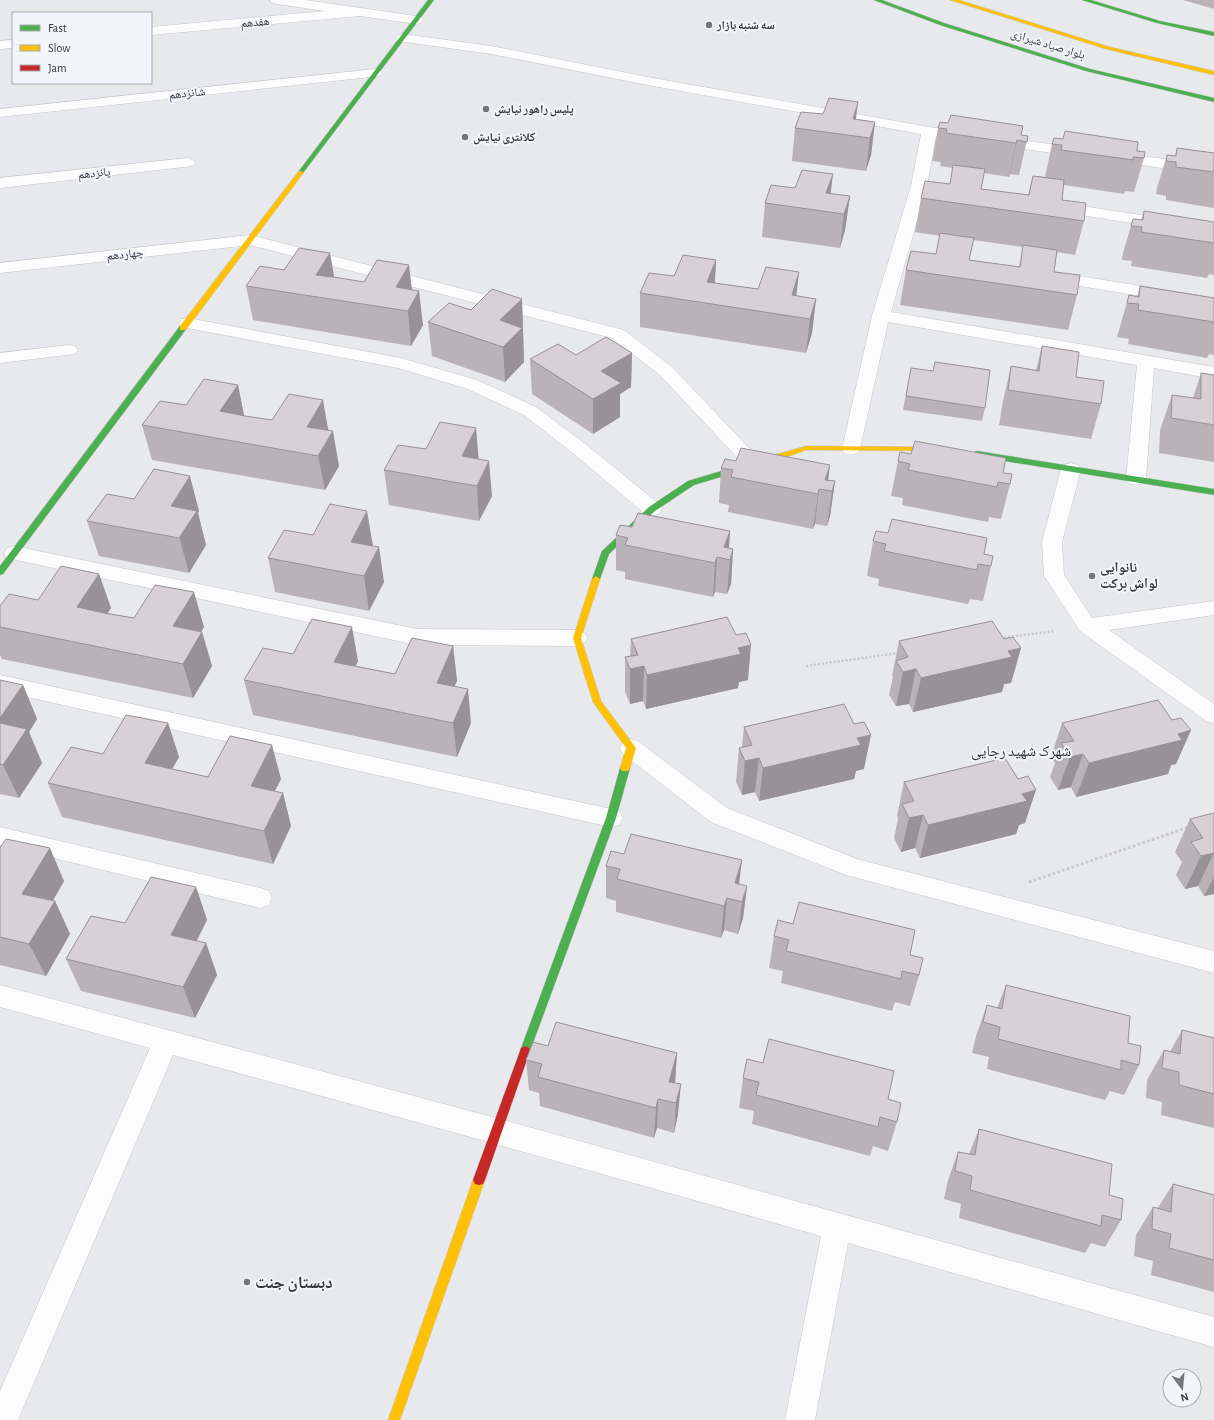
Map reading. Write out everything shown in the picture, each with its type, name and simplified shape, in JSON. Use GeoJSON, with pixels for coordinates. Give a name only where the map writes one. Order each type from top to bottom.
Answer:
{"type":"FeatureCollection","features":[{"type":"Feature","properties":{"kind":"street"},"geometry":{"type":"LineString","coordinates":[[277,0],[416,20]]}},
{"type":"Feature","properties":{"kind":"street"},"geometry":{"type":"LineString","coordinates":[[0,572],[431,0]]}},
{"type":"Feature","properties":{"kind":"street","name":"بلوار صیاد شیرازی"},"geometry":{"type":"LineString","coordinates":[[877,0],[942,24],[1088,70],[1214,100]]}},
{"type":"Feature","properties":{"kind":"street","name":"بلوار صیاد شیرازی"},"geometry":{"type":"LineString","coordinates":[[953,0],[1108,48],[1214,73]]}},
{"type":"Feature","properties":{"kind":"street"},"geometry":{"type":"LineString","coordinates":[[1085,0],[1159,22],[1214,34]]}},
{"type":"Feature","properties":{"kind":"street","name":"هفدهم"},"geometry":{"type":"LineString","coordinates":[[152,31],[359,12]]}},
{"type":"Feature","properties":{"kind":"street"},"geometry":{"type":"LineString","coordinates":[[403,38],[491,50],[653,82],[930,131],[1214,171]]}},
{"type":"Feature","properties":{"kind":"street"},"geometry":{"type":"LineString","coordinates":[[0,45],[12,44]]}},
{"type":"Feature","properties":{"kind":"street","name":"شانزدهم"},"geometry":{"type":"LineString","coordinates":[[0,113],[375,73]]}},
{"type":"Feature","properties":{"kind":"street"},"geometry":{"type":"LineString","coordinates":[[851,449],[881,316],[908,252],[927,187],[930,131]]}},
{"type":"Feature","properties":{"kind":"street","name":"پانزدهم"},"geometry":{"type":"LineString","coordinates":[[0,183],[188,163]]}},
{"type":"Feature","properties":{"kind":"street"},"geometry":{"type":"LineString","coordinates":[[1043,205],[1214,231]]}},
{"type":"Feature","properties":{"kind":"street"},"geometry":{"type":"LineString","coordinates":[[250,240],[618,334],[666,371],[754,464]]}},
{"type":"Feature","properties":{"kind":"street","name":"چهاردهم"},"geometry":{"type":"LineString","coordinates":[[0,268],[250,240]]}},
{"type":"Feature","properties":{"kind":"street"},"geometry":{"type":"LineString","coordinates":[[1033,273],[1214,303]]}},
{"type":"Feature","properties":{"kind":"street"},"geometry":{"type":"LineString","coordinates":[[881,316],[1214,373]]}},
{"type":"Feature","properties":{"kind":"street"},"geometry":{"type":"LineString","coordinates":[[188,323],[401,363],[471,384],[530,411],[581,450],[652,509]]}},
{"type":"Feature","properties":{"kind":"street"},"geometry":{"type":"LineString","coordinates":[[0,358],[69,350]]}},
{"type":"Feature","properties":{"kind":"street"},"geometry":{"type":"LineString","coordinates":[[1136,479],[1146,361]]}},
{"type":"Feature","properties":{"kind":"street"},"geometry":{"type":"LineString","coordinates":[[949,449],[806,448],[691,483],[652,509],[605,553],[576,638],[597,702],[631,748],[719,815],[854,868],[1214,962]]}},
{"type":"Feature","properties":{"kind":"street"},"geometry":{"type":"LineString","coordinates":[[964,452],[1214,492]]}},
{"type":"Feature","properties":{"kind":"street"},"geometry":{"type":"LineString","coordinates":[[1070,469],[1052,542],[1054,576],[1087,626],[1214,715]]}},
{"type":"Feature","properties":{"kind":"street"},"geometry":{"type":"LineString","coordinates":[[14,553],[417,637],[576,638]]}},
{"type":"Feature","properties":{"kind":"street"},"geometry":{"type":"LineString","coordinates":[[1087,626],[1214,608]]}},
{"type":"Feature","properties":{"kind":"street"},"geometry":{"type":"LineString","coordinates":[[0,683],[610,818]]}},
{"type":"Feature","properties":{"kind":"street"},"geometry":{"type":"LineString","coordinates":[[394,1420],[496,1131],[610,818],[631,748]]}},
{"type":"Feature","properties":{"kind":"street"},"geometry":{"type":"LineString","coordinates":[[0,836],[260,898]]}},
{"type":"Feature","properties":{"kind":"street"},"geometry":{"type":"LineString","coordinates":[[0,996],[496,1131],[1214,1332]]}},
{"type":"Feature","properties":{"kind":"street"},"geometry":{"type":"LineString","coordinates":[[3,1420],[166,1041]]}},
{"type":"Feature","properties":{"kind":"street"},"geometry":{"type":"LineString","coordinates":[[800,1420],[837,1226]]}},
{"type":"Feature","properties":{"kind":"path"},"geometry":{"type":"LineString","coordinates":[[993,639],[1087,626]]}},
{"type":"Feature","properties":{"kind":"path"},"geometry":{"type":"LineString","coordinates":[[806,666],[900,653]]}},
{"type":"Feature","properties":{"kind":"path"},"geometry":{"type":"LineString","coordinates":[[1028,882],[1192,826]]}},
{"type":"Feature","properties":{"kind":"building"},"geometry":{"type":"Polygon","coordinates":[[[829,98],[858,102],[853,119],[875,122],[870,138],[795,128],[801,112],[823,114],[829,98]]]}},
{"type":"Feature","properties":{"kind":"building"},"geometry":{"type":"Polygon","coordinates":[[[951,115],[1023,126],[1021,135],[1028,136],[1027,142],[1017,140],[1016,143],[946,133],[947,129],[938,128],[940,122],[948,123],[951,115]]]}},
{"type":"Feature","properties":{"kind":"building"},"geometry":{"type":"Polygon","coordinates":[[[1065,131],[1138,142],[1137,151],[1145,152],[1144,158],[1133,157],[1133,160],[1061,150],[1062,145],[1052,144],[1054,138],[1063,139],[1065,131]]]}},
{"type":"Feature","properties":{"kind":"building"},"geometry":{"type":"Polygon","coordinates":[[[1177,148],[1214,153],[1214,172],[1176,167],[1176,162],[1166,161],[1167,155],[1176,156],[1177,148]]]}},
{"type":"Feature","properties":{"kind":"building"},"geometry":{"type":"Polygon","coordinates":[[[953,165],[985,169],[981,189],[1029,195],[1033,176],[1064,180],[1062,200],[1086,203],[1084,221],[921,198],[925,181],[950,184],[953,165]]]}},
{"type":"Feature","properties":{"kind":"building"},"geometry":{"type":"Polygon","coordinates":[[[802,170],[833,174],[826,193],[850,196],[844,214],[765,203],[771,185],[795,188],[802,170]]]}},
{"type":"Feature","properties":{"kind":"building"},"geometry":{"type":"Polygon","coordinates":[[[1144,211],[1214,222],[1214,243],[1141,232],[1142,227],[1131,226],[1133,219],[1143,220],[1144,211]]]}},
{"type":"Feature","properties":{"kind":"building"},"geometry":{"type":"Polygon","coordinates":[[[940,233],[974,238],[969,260],[1020,267],[1023,245],[1057,250],[1054,272],[1080,275],[1077,295],[906,270],[911,251],[936,254],[940,233]]]}},
{"type":"Feature","properties":{"kind":"building"},"geometry":{"type":"Polygon","coordinates":[[[299,248],[330,253],[316,275],[364,282],[377,260],[409,265],[396,287],[419,291],[408,311],[246,286],[260,266],[284,270],[299,248]]]}},
{"type":"Feature","properties":{"kind":"building"},"geometry":{"type":"Polygon","coordinates":[[[683,255],[716,260],[707,282],[758,289],[766,267],[799,272],[792,295],[816,299],[810,319],[640,293],[649,273],[674,276],[683,255]]]}},
{"type":"Feature","properties":{"kind":"building"},"geometry":{"type":"Polygon","coordinates":[[[1140,286],[1214,298],[1214,322],[1138,310],[1139,304],[1127,303],[1129,295],[1139,297],[1140,286]]]}},
{"type":"Feature","properties":{"kind":"building"},"geometry":{"type":"Polygon","coordinates":[[[492,289],[522,299],[500,320],[522,328],[503,347],[428,322],[449,303],[471,310],[492,289]]]}},
{"type":"Feature","properties":{"kind":"building"},"geometry":{"type":"Polygon","coordinates":[[[606,337],[632,353],[601,371],[621,383],[593,399],[530,359],[558,344],[576,355],[606,337]]]}},
{"type":"Feature","properties":{"kind":"building"},"geometry":{"type":"Polygon","coordinates":[[[1042,346],[1079,352],[1076,377],[1104,381],[1101,404],[1008,390],[1011,366],[1039,371],[1042,346]]]}},
{"type":"Feature","properties":{"kind":"building"},"geometry":{"type":"Polygon","coordinates":[[[935,362],[990,370],[985,408],[906,396],[911,368],[933,371],[935,362]]]}},
{"type":"Feature","properties":{"kind":"building"},"geometry":{"type":"Polygon","coordinates":[[[1201,373],[1214,375],[1214,425],[1171,418],[1172,395],[1201,399],[1201,373]]]}},
{"type":"Feature","properties":{"kind":"building"},"geometry":{"type":"Polygon","coordinates":[[[204,379],[238,385],[220,411],[245,416],[272,420],[289,394],[323,400],[307,427],[333,431],[318,456],[142,425],[160,401],[186,405],[204,379]]]}},
{"type":"Feature","properties":{"kind":"building"},"geometry":{"type":"Polygon","coordinates":[[[440,422],[476,428],[462,456],[489,461],[477,486],[384,470],[398,445],[426,449],[440,422]]]}},
{"type":"Feature","properties":{"kind":"building"},"geometry":{"type":"Polygon","coordinates":[[[915,441],[1006,458],[1003,473],[1012,474],[1010,484],[998,482],[997,487],[908,470],[910,464],[898,461],[900,452],[911,454],[915,441]]]}},
{"type":"Feature","properties":{"kind":"building"},"geometry":{"type":"Polygon","coordinates":[[[741,448],[830,465],[825,480],[835,481],[832,491],[819,489],[818,494],[731,477],[733,470],[721,468],[725,459],[736,461],[741,448]]]}},
{"type":"Feature","properties":{"kind":"building"},"geometry":{"type":"Polygon","coordinates":[[[154,469],[190,476],[171,506],[197,511],[179,538],[87,521],[107,494],[134,499],[154,469]]]}},
{"type":"Feature","properties":{"kind":"building"},"geometry":{"type":"Polygon","coordinates":[[[330,504],[367,511],[351,542],[379,547],[364,576],[268,558],[284,530],[313,535],[330,504]]]}},
{"type":"Feature","properties":{"kind":"building"},"geometry":{"type":"Polygon","coordinates":[[[638,513],[730,531],[724,547],[733,549],[730,560],[717,557],[715,563],[625,545],[628,538],[616,535],[620,525],[632,527],[638,513]]]}},
{"type":"Feature","properties":{"kind":"building"},"geometry":{"type":"Polygon","coordinates":[[[892,519],[987,538],[984,554],[993,556],[991,566],[978,564],[977,570],[884,551],[886,544],[873,541],[876,531],[888,533],[892,519]]]}},
{"type":"Feature","properties":{"kind":"building"},"geometry":{"type":"Polygon","coordinates":[[[61,566],[99,574],[77,607],[104,613],[134,618],[155,585],[194,592],[173,626],[202,632],[183,664],[0,627],[0,606],[9,594],[38,600],[61,566]]]}},
{"type":"Feature","properties":{"kind":"building"},"geometry":{"type":"Polygon","coordinates":[[[727,617],[736,635],[746,633],[751,645],[738,648],[741,654],[647,675],[644,666],[630,669],[625,657],[638,655],[631,639],[727,617]]]}},
{"type":"Feature","properties":{"kind":"building"},"geometry":{"type":"Polygon","coordinates":[[[312,619],[352,627],[334,662],[395,674],[412,638],[453,646],[437,683],[468,689],[453,723],[244,680],[263,648],[293,654],[312,619]]]}},
{"type":"Feature","properties":{"kind":"building"},"geometry":{"type":"Polygon","coordinates":[[[992,621],[1004,639],[1013,637],[1021,648],[1008,651],[1012,657],[921,678],[916,669],[903,672],[896,661],[908,657],[899,641],[992,621]]]}},
{"type":"Feature","properties":{"kind":"building"},"geometry":{"type":"Polygon","coordinates":[[[0,680],[23,685],[0,718],[0,680]]]}},
{"type":"Feature","properties":{"kind":"building"},"geometry":{"type":"Polygon","coordinates":[[[1158,700],[1172,720],[1181,718],[1191,730],[1178,734],[1182,740],[1089,763],[1083,754],[1070,757],[1061,743],[1074,741],[1062,723],[1158,700]]]}},
{"type":"Feature","properties":{"kind":"building"},"geometry":{"type":"Polygon","coordinates":[[[844,704],[854,724],[864,722],[871,735],[857,738],[861,745],[763,768],[759,758],[745,761],[739,748],[752,745],[744,727],[844,704]]]}},
{"type":"Feature","properties":{"kind":"building"},"geometry":{"type":"Polygon","coordinates":[[[126,715],[168,723],[145,763],[208,777],[230,736],[272,745],[251,786],[283,793],[264,831],[48,783],[71,747],[103,754],[126,715]]]}},
{"type":"Feature","properties":{"kind":"building"},"geometry":{"type":"Polygon","coordinates":[[[0,723],[27,729],[3,765],[0,764],[0,723]]]}},
{"type":"Feature","properties":{"kind":"building"},"geometry":{"type":"Polygon","coordinates":[[[1005,758],[1018,779],[1028,776],[1036,790],[1022,794],[1027,801],[928,825],[923,815],[909,818],[902,804],[914,801],[904,782],[1005,758]]]}},
{"type":"Feature","properties":{"kind":"building"},"geometry":{"type":"Polygon","coordinates":[[[1214,813],[1214,853],[1201,856],[1191,842],[1203,838],[1190,819],[1214,813]]]}},
{"type":"Feature","properties":{"kind":"building"},"geometry":{"type":"Polygon","coordinates":[[[631,834],[742,860],[735,883],[747,886],[742,902],[727,898],[724,906],[617,879],[620,869],[606,866],[611,851],[624,854],[631,834]]]}},
{"type":"Feature","properties":{"kind":"building"},"geometry":{"type":"Polygon","coordinates":[[[6,839],[50,848],[22,894],[55,901],[29,944],[0,937],[0,848],[6,839]]]}},
{"type":"Feature","properties":{"kind":"building"},"geometry":{"type":"Polygon","coordinates":[[[151,877],[196,887],[171,935],[206,943],[183,987],[66,959],[91,916],[125,923],[151,877]]]}},
{"type":"Feature","properties":{"kind":"building"},"geometry":{"type":"Polygon","coordinates":[[[799,902],[915,930],[910,955],[923,958],[919,975],[902,971],[901,979],[786,951],[789,940],[774,936],[778,920],[793,924],[799,902]]]}},
{"type":"Feature","properties":{"kind":"building"},"geometry":{"type":"Polygon","coordinates":[[[1006,985],[1130,1016],[1128,1043],[1141,1046],[1139,1065],[1121,1060],[1121,1070],[998,1039],[1000,1027],[983,1022],[987,1005],[1002,1009],[1006,985]]]}},
{"type":"Feature","properties":{"kind":"building"},"geometry":{"type":"Polygon","coordinates":[[[556,1022],[677,1053],[669,1082],[681,1084],[676,1103],[658,1099],[656,1108],[538,1077],[542,1064],[526,1060],[533,1042],[548,1046],[556,1022]]]}},
{"type":"Feature","properties":{"kind":"building"},"geometry":{"type":"Polygon","coordinates":[[[1182,1030],[1214,1038],[1214,1094],[1179,1085],[1179,1072],[1162,1068],[1164,1050],[1180,1054],[1182,1030]]]}},
{"type":"Feature","properties":{"kind":"building"},"geometry":{"type":"Polygon","coordinates":[[[769,1039],[894,1071],[888,1099],[901,1103],[897,1122],[880,1117],[878,1127],[756,1095],[759,1082],[743,1078],[747,1059],[763,1063],[769,1039]]]}},
{"type":"Feature","properties":{"kind":"building"},"geometry":{"type":"Polygon","coordinates":[[[979,1129],[1112,1164],[1109,1195],[1123,1199],[1121,1220],[1102,1215],[1101,1226],[970,1190],[972,1176],[955,1171],[958,1152],[975,1155],[979,1129]]]}},
{"type":"Feature","properties":{"kind":"building"},"geometry":{"type":"Polygon","coordinates":[[[1173,1184],[1214,1195],[1214,1260],[1169,1248],[1171,1234],[1152,1229],[1153,1207],[1171,1212],[1173,1184]]]}},
{"type":"Feature","properties":{"kind":"traffic: fast"},"geometry":{"type":"LineString","coordinates":[[301,172],[431,0]]}},
{"type":"Feature","properties":{"kind":"traffic: fast"},"geometry":{"type":"LineString","coordinates":[[877,0],[942,24],[1088,70],[1214,100]]}},
{"type":"Feature","properties":{"kind":"traffic: fast"},"geometry":{"type":"LineString","coordinates":[[1085,0],[1159,22],[1214,34]]}},
{"type":"Feature","properties":{"kind":"traffic: fast"},"geometry":{"type":"LineString","coordinates":[[0,572],[183,328]]}},
{"type":"Feature","properties":{"kind":"traffic: fast"},"geometry":{"type":"LineString","coordinates":[[977,454],[1214,492]]}},
{"type":"Feature","properties":{"kind":"traffic: fast"},"geometry":{"type":"LineString","coordinates":[[596,579],[605,553],[652,509],[691,483],[778,457]]}},
{"type":"Feature","properties":{"kind":"traffic: fast"},"geometry":{"type":"LineString","coordinates":[[525,1051],[611,818],[625,768]]}},
{"type":"Feature","properties":{"kind":"traffic: slow"},"geometry":{"type":"LineString","coordinates":[[953,0],[1108,48],[1214,73]]}},
{"type":"Feature","properties":{"kind":"traffic: slow"},"geometry":{"type":"LineString","coordinates":[[183,328],[301,172]]}},
{"type":"Feature","properties":{"kind":"traffic: slow"},"geometry":{"type":"LineString","coordinates":[[778,457],[806,448],[943,449]]}},
{"type":"Feature","properties":{"kind":"traffic: slow"},"geometry":{"type":"LineString","coordinates":[[596,579],[577,638],[597,702],[631,748],[625,768]]}},
{"type":"Feature","properties":{"kind":"traffic: slow"},"geometry":{"type":"LineString","coordinates":[[394,1420],[479,1180]]}},
{"type":"Feature","properties":{"kind":"traffic: jam"},"geometry":{"type":"LineString","coordinates":[[479,1180],[525,1051]]}},
{"type":"Feature","properties":{"kind":"place","name":"سه شنبه بازار"},"geometry":{"type":"Point","coordinates":[709,25]}},
{"type":"Feature","properties":{"kind":"place","name":"پلیس راهور نیایش"},"geometry":{"type":"Point","coordinates":[486,109]}},
{"type":"Feature","properties":{"kind":"place","name":"کلانتری نیایش"},"geometry":{"type":"Point","coordinates":[465,137]}},
{"type":"Feature","properties":{"kind":"place","name":"نانوایی لواش برکت"},"geometry":{"type":"Point","coordinates":[1092,576]}},
{"type":"Feature","properties":{"kind":"place","name":"دبستان جنت"},"geometry":{"type":"Point","coordinates":[247,1282]}},
{"type":"Feature","properties":{"kind":"district","name":"شهرک شهید رجایی"},"geometry":{"type":"Point","coordinates":[1021,751]}}]}
